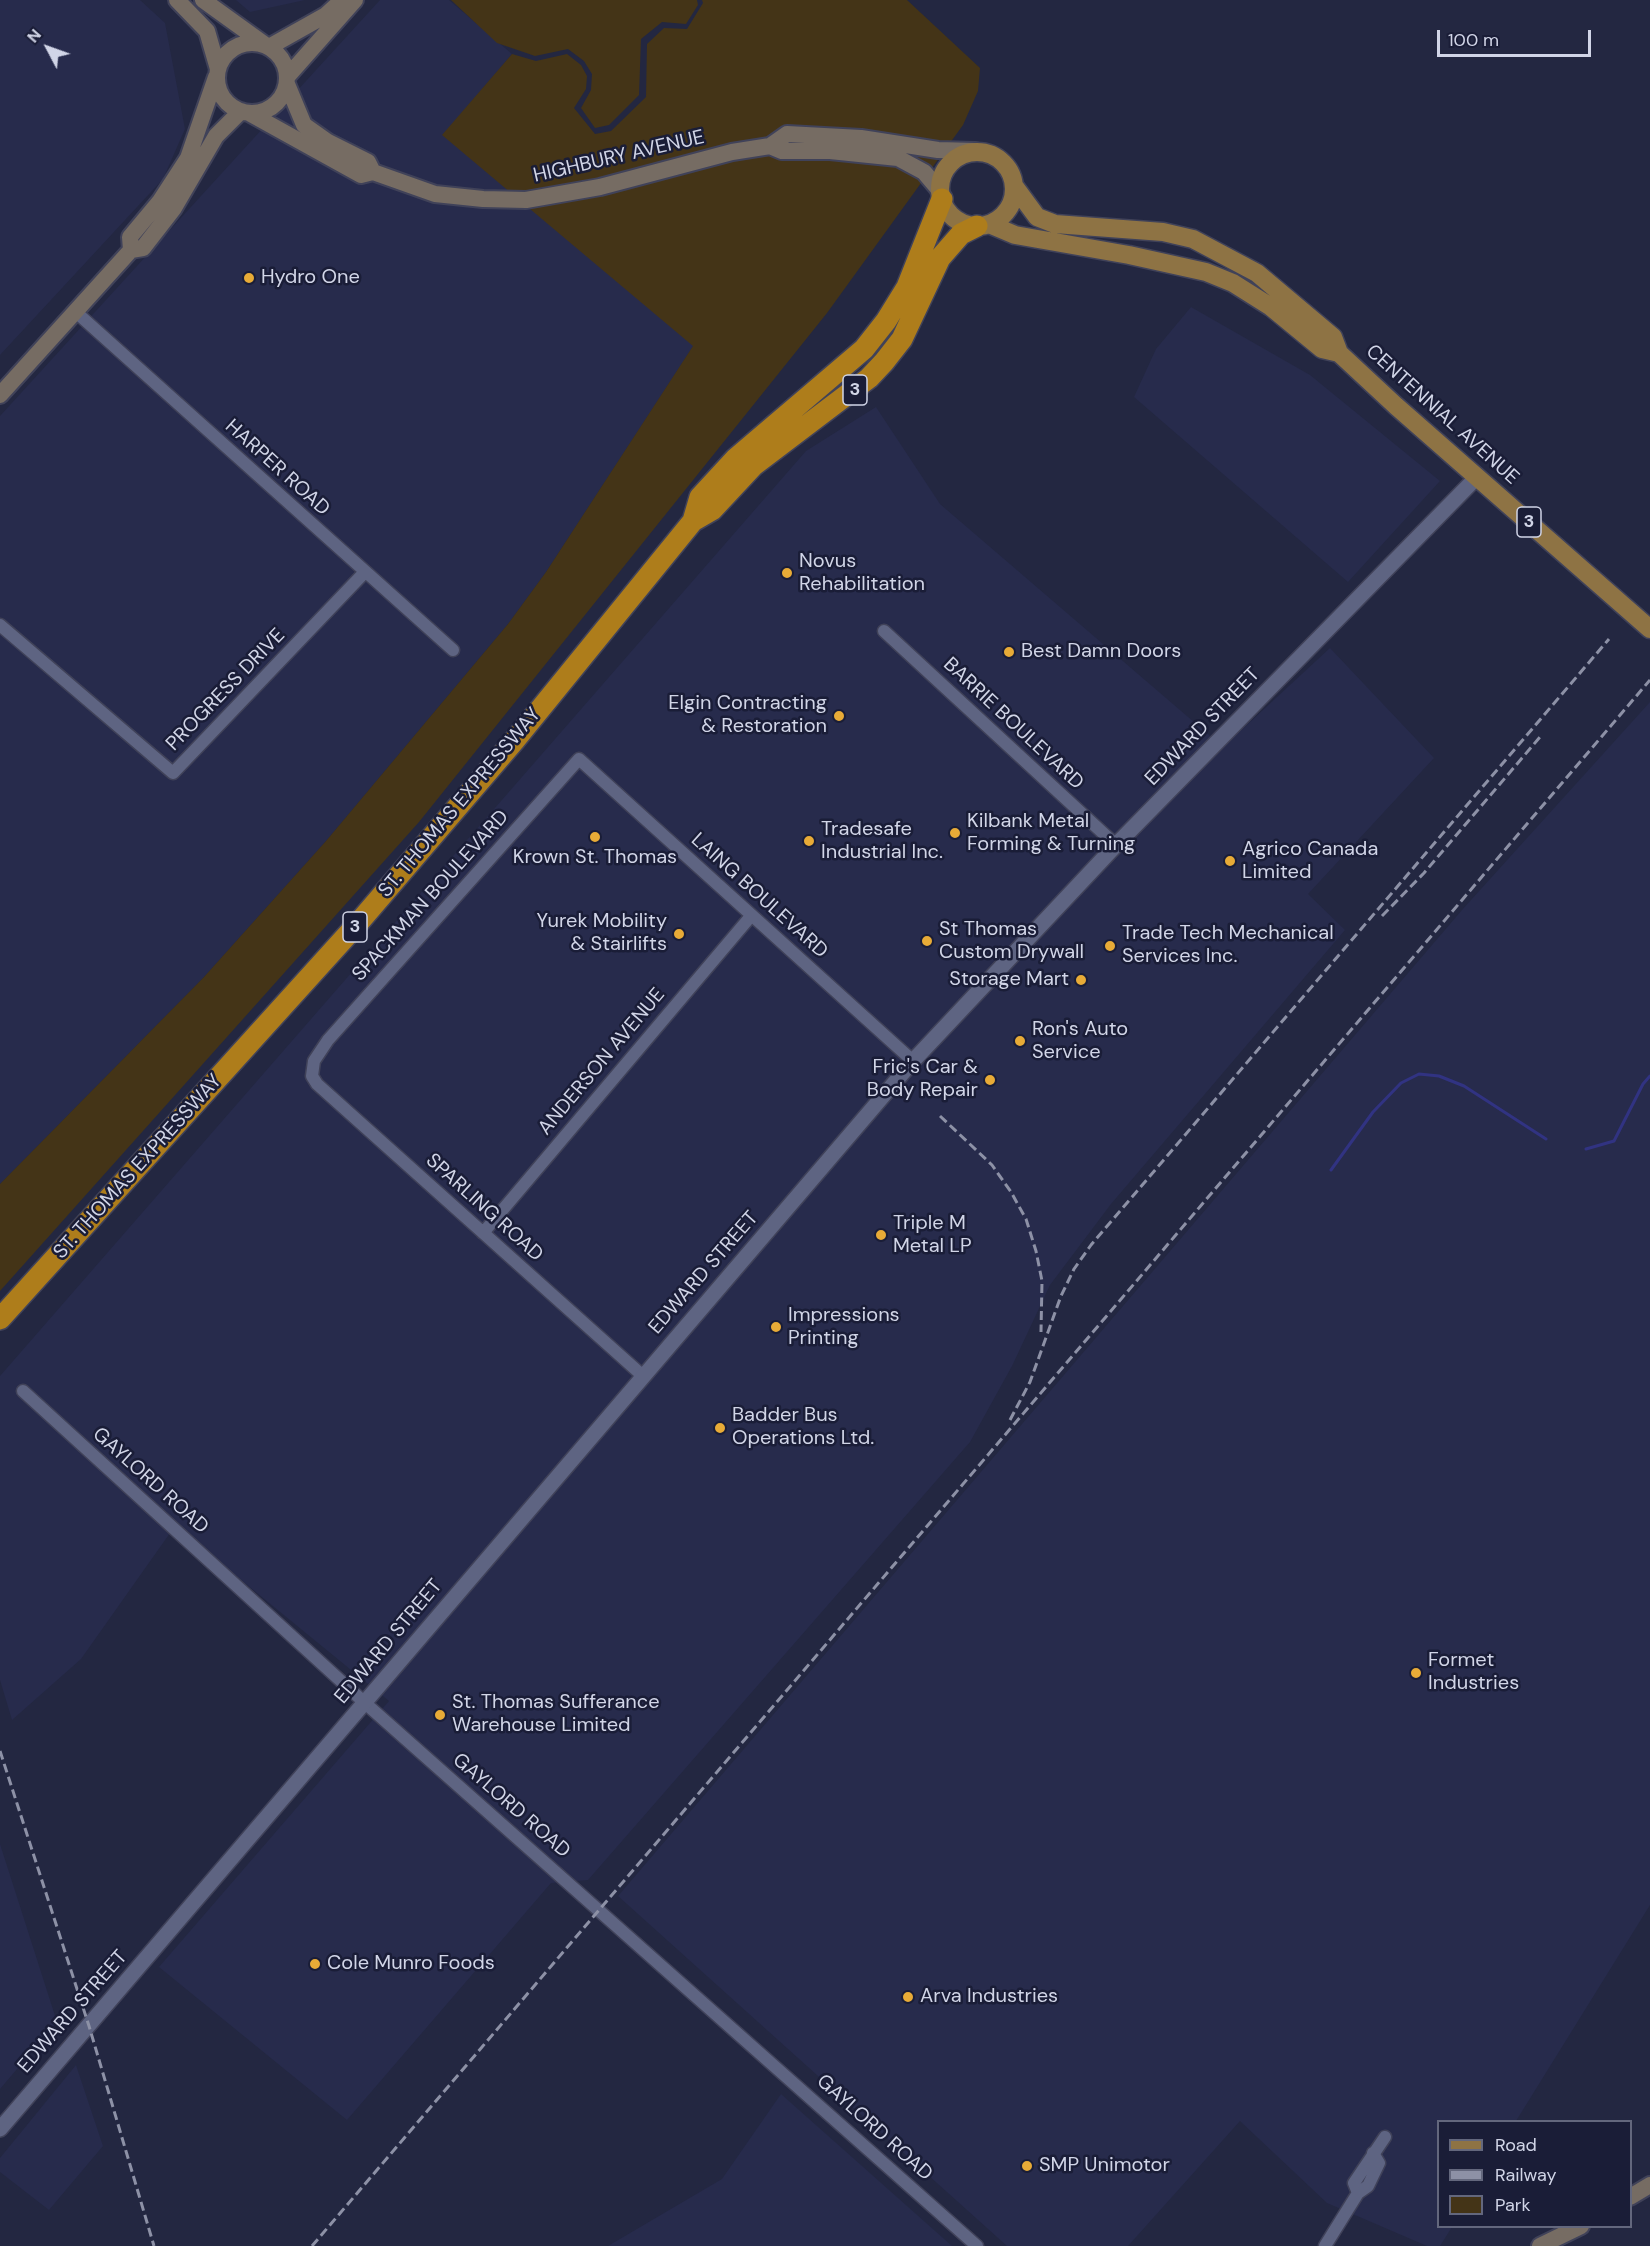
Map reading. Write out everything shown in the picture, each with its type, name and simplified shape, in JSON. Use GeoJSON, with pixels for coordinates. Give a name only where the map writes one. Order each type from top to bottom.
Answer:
{"type":"FeatureCollection","features":[{"type":"Feature","properties":{"kind":"highway","name":"ST. THOMAS EXPRESSWAY"},"geometry":{"type":"LineString","coordinates":[[693,520],[699,497],[735,459],[864,349],[886,321],[907,287],[941,196]]}},
{"type":"Feature","properties":{"kind":"highway","name":"ST. THOMAS EXPRESSWAY"},"geometry":{"type":"LineString","coordinates":[[0,1319],[360,921],[515,740],[693,520],[712,510],[753,466],[869,378],[902,339],[940,258],[961,234],[983,225]]}},
{"type":"Feature","properties":{"kind":"main road"},"geometry":{"type":"LineString","coordinates":[[177,0],[194,15],[207,32],[223,98],[245,112]]}},
{"type":"Feature","properties":{"kind":"main road"},"geometry":{"type":"LineString","coordinates":[[0,395],[77,313],[131,250],[143,249],[174,208],[216,136],[245,112],[269,109],[284,94],[287,80],[283,60],[266,45],[202,0]]}},
{"type":"Feature","properties":{"kind":"main road"},"geometry":{"type":"LineString","coordinates":[[131,250],[130,237],[160,201],[188,158],[221,60],[236,46],[255,42],[266,45],[326,15],[342,0]]}},
{"type":"Feature","properties":{"kind":"main road"},"geometry":{"type":"LineString","coordinates":[[287,80],[355,0]]}},
{"type":"Feature","properties":{"kind":"main road","name":"HIGHBURY AVENUE"},"geometry":{"type":"LineString","coordinates":[[287,80],[304,125],[328,142],[368,162],[373,172]]}},
{"type":"Feature","properties":{"kind":"main road","name":"HIGHBURY AVENUE"},"geometry":{"type":"LineString","coordinates":[[245,112],[361,175],[373,172],[435,194],[526,200],[600,186],[732,152],[770,146],[787,134],[861,138],[938,150],[975,151]]}},
{"type":"Feature","properties":{"kind":"main road","name":"HIGHBURY AVENUE"},"geometry":{"type":"LineString","coordinates":[[770,146],[782,151],[830,151],[898,158],[924,172],[941,196]]}},
{"type":"Feature","properties":{"kind":"main road"},"geometry":{"type":"LineString","coordinates":[[975,151],[987,152],[1002,161],[1012,176],[1015,187],[1008,210],[983,225],[964,224],[953,217],[941,196],[944,171],[952,161],[975,151]]}},
{"type":"Feature","properties":{"kind":"main road","name":"CENTENNIAL AVENUE"},"geometry":{"type":"LineString","coordinates":[[1015,187],[1037,217],[1055,224],[1163,232],[1193,239],[1227,254],[1257,273],[1333,337],[1339,353],[1650,629]]}},
{"type":"Feature","properties":{"kind":"main road","name":"CENTENNIAL AVENUE"},"geometry":{"type":"LineString","coordinates":[[983,225],[1015,235],[1129,255],[1206,272],[1233,283],[1271,307],[1322,349],[1339,353]]}},
{"type":"Feature","properties":{"kind":"main road"},"geometry":{"type":"LineString","coordinates":[[1632,2196],[1650,2185]]}},
{"type":"Feature","properties":{"kind":"main road"},"geometry":{"type":"LineString","coordinates":[[1540,2246],[1577,2228]]}},
{"type":"Feature","properties":{"kind":"street","name":"HARPER ROAD"},"geometry":{"type":"LineString","coordinates":[[77,313],[364,573],[453,650]]}},
{"type":"Feature","properties":{"kind":"street","name":"EDWARD STREET"},"geometry":{"type":"LineString","coordinates":[[0,2129],[913,1061],[1116,845],[1477,477]]}},
{"type":"Feature","properties":{"kind":"street","name":"PROGRESS DRIVE"},"geometry":{"type":"LineString","coordinates":[[0,625],[173,773],[364,573]]}},
{"type":"Feature","properties":{"kind":"street","name":"BARRIE BOULEVARD"},"geometry":{"type":"LineString","coordinates":[[884,631],[1116,845]]}},
{"type":"Feature","properties":{"kind":"street","name":"LAING BOULEVARD"},"geometry":{"type":"LineString","coordinates":[[579,759],[913,1061]]}},
{"type":"Feature","properties":{"kind":"street","name":"SPACKMAN BOULEVARD"},"geometry":{"type":"LineString","coordinates":[[314,1061],[328,1040],[579,759]]}},
{"type":"Feature","properties":{"kind":"street","name":"ANDERSON AVENUE"},"geometry":{"type":"LineString","coordinates":[[483,1233],[751,916]]}},
{"type":"Feature","properties":{"kind":"street","name":"SPARLING ROAD"},"geometry":{"type":"LineString","coordinates":[[314,1061],[312,1076],[317,1084],[643,1377]]}},
{"type":"Feature","properties":{"kind":"street","name":"GAYLORD ROAD"},"geometry":{"type":"LineString","coordinates":[[23,1390],[364,1703],[977,2246]]}},
{"type":"Feature","properties":{"kind":"street"},"geometry":{"type":"LineString","coordinates":[[1325,2246],[1358,2193],[1354,2183],[1385,2137]]}},
{"type":"Feature","properties":{"kind":"shaded area"},"geometry":{"type":"Polygon","coordinates":[[[0,0],[140,0],[165,23],[185,129],[163,179],[0,355],[0,0]]]}},
{"type":"Feature","properties":{"kind":"shaded area"},"geometry":{"type":"Polygon","coordinates":[[[236,0],[305,0],[250,12],[236,0]]]}},
{"type":"Feature","properties":{"kind":"shaded area"},"geometry":{"type":"Polygon","coordinates":[[[380,0],[449,0],[512,54],[443,135],[694,345],[546,572],[508,624],[326,841],[204,977],[0,1184],[0,416],[380,0]]]}},
{"type":"Feature","properties":{"kind":"shaded area"},"geometry":{"type":"Polygon","coordinates":[[[1191,307],[1310,375],[1440,481],[1348,582],[1134,397],[1156,349],[1191,307]]]}},
{"type":"Feature","properties":{"kind":"shaded area"},"geometry":{"type":"Polygon","coordinates":[[[876,407],[940,504],[1223,747],[1330,648],[1434,758],[1308,894],[1345,930],[1111,1204],[1050,1285],[1012,1366],[970,1442],[588,1880],[551,1883],[347,2120],[159,1967],[389,1701],[175,1526],[81,1659],[12,1720],[0,1680],[0,1376],[806,451],[876,407]]]}},
{"type":"Feature","properties":{"kind":"shaded area"},"geometry":{"type":"Polygon","coordinates":[[[1650,702],[1650,1905],[1517,2120],[1437,2120],[1437,2228],[1451,2228],[1440,2246],[1427,2246],[1327,2203],[1240,2121],[1128,2246],[1007,2246],[618,1896],[1462,910],[1650,702]]]}},
{"type":"Feature","properties":{"kind":"shaded area"},"geometry":{"type":"Polygon","coordinates":[[[0,1844],[57,2022],[0,2089],[0,1844]]]}},
{"type":"Feature","properties":{"kind":"shaded area"},"geometry":{"type":"Polygon","coordinates":[[[76,2065],[103,2146],[49,2210],[0,2172],[0,2158],[76,2065]]]}},
{"type":"Feature","properties":{"kind":"shaded area"},"geometry":{"type":"Polygon","coordinates":[[[781,2094],[952,2246],[608,2246],[722,2179],[781,2094]]]}},
{"type":"Feature","properties":{"kind":"green space"},"geometry":{"type":"Polygon","coordinates":[[[451,0],[697,0],[698,5],[686,24],[662,22],[641,39],[639,95],[609,125],[595,128],[581,108],[591,90],[592,74],[584,61],[568,49],[535,56],[497,43],[451,0]]]}},
{"type":"Feature","properties":{"kind":"green space"},"geometry":{"type":"Polygon","coordinates":[[[702,0],[907,0],[980,68],[978,91],[963,125],[827,313],[419,822],[0,1291],[0,1184],[204,977],[326,841],[508,624],[546,572],[693,346],[442,135],[512,54],[536,61],[567,54],[581,65],[587,76],[586,89],[574,108],[595,134],[611,131],[646,97],[647,44],[664,28],[687,29],[703,3],[702,0]]]}},
{"type":"Feature","properties":{"kind":"waterway"},"geometry":{"type":"LineString","coordinates":[[1331,1170],[1373,1112],[1401,1083],[1419,1074],[1439,1076],[1464,1086],[1546,1139]]}},
{"type":"Feature","properties":{"kind":"waterway"},"geometry":{"type":"LineString","coordinates":[[1586,1149],[1614,1141],[1643,1084],[1650,1076]]}},
{"type":"Feature","properties":{"kind":"railway"},"geometry":{"type":"LineString","coordinates":[[1010,1420],[1030,1382],[1061,1296],[1074,1269],[1091,1245],[1609,639]]}},
{"type":"Feature","properties":{"kind":"railway"},"geometry":{"type":"LineString","coordinates":[[312,2246],[1650,680]]}},
{"type":"Feature","properties":{"kind":"railway"},"geometry":{"type":"LineString","coordinates":[[1382,916],[1424,873],[1540,737]]}},
{"type":"Feature","properties":{"kind":"railway"},"geometry":{"type":"LineString","coordinates":[[940,1116],[992,1165],[1026,1219],[1042,1281],[1041,1332]]}},
{"type":"Feature","properties":{"kind":"railway"},"geometry":{"type":"LineString","coordinates":[[0,1751],[89,2026],[154,2246]]}},
{"type":"Feature","properties":{"kind":"place","name":"Hydro One"},"geometry":{"type":"Point","coordinates":[249,278]}},
{"type":"Feature","properties":{"kind":"place","name":"Novus Rehabilitation"},"geometry":{"type":"Point","coordinates":[787,573]}},
{"type":"Feature","properties":{"kind":"place","name":"Best Damn Doors"},"geometry":{"type":"Point","coordinates":[1009,652]}},
{"type":"Feature","properties":{"kind":"place","name":"Elgin Contracting & Restoration"},"geometry":{"type":"Point","coordinates":[839,716]}},
{"type":"Feature","properties":{"kind":"place","name":"Kilbank Metal Forming & Turning"},"geometry":{"type":"Point","coordinates":[955,833]}},
{"type":"Feature","properties":{"kind":"place","name":"Krown St. Thomas"},"geometry":{"type":"Point","coordinates":[595,837]}},
{"type":"Feature","properties":{"kind":"place","name":"Tradesafe Industrial Inc."},"geometry":{"type":"Point","coordinates":[809,841]}},
{"type":"Feature","properties":{"kind":"place","name":"Agrico Canada Limited"},"geometry":{"type":"Point","coordinates":[1230,861]}},
{"type":"Feature","properties":{"kind":"place","name":"Yurek Mobility & Stairlifts"},"geometry":{"type":"Point","coordinates":[679,934]}},
{"type":"Feature","properties":{"kind":"place","name":"St Thomas Custom Drywall"},"geometry":{"type":"Point","coordinates":[927,941]}},
{"type":"Feature","properties":{"kind":"place","name":"Trade Tech Mechanical Services Inc."},"geometry":{"type":"Point","coordinates":[1110,946]}},
{"type":"Feature","properties":{"kind":"place","name":"Storage Mart"},"geometry":{"type":"Point","coordinates":[1081,980]}},
{"type":"Feature","properties":{"kind":"place","name":"Ron's Auto Service"},"geometry":{"type":"Point","coordinates":[1020,1041]}},
{"type":"Feature","properties":{"kind":"place","name":"Fric's Car & Body Repair"},"geometry":{"type":"Point","coordinates":[990,1080]}},
{"type":"Feature","properties":{"kind":"place","name":"Triple M Metal LP"},"geometry":{"type":"Point","coordinates":[881,1235]}},
{"type":"Feature","properties":{"kind":"place","name":"Impressions Printing"},"geometry":{"type":"Point","coordinates":[776,1327]}},
{"type":"Feature","properties":{"kind":"place","name":"Badder Bus Operations Ltd."},"geometry":{"type":"Point","coordinates":[720,1428]}},
{"type":"Feature","properties":{"kind":"place","name":"Formet Industries"},"geometry":{"type":"Point","coordinates":[1416,1673]}},
{"type":"Feature","properties":{"kind":"place","name":"St. Thomas Sufferance Warehouse Limited"},"geometry":{"type":"Point","coordinates":[440,1715]}},
{"type":"Feature","properties":{"kind":"place","name":"Cole Munro Foods"},"geometry":{"type":"Point","coordinates":[315,1964]}},
{"type":"Feature","properties":{"kind":"place","name":"Arva Industries"},"geometry":{"type":"Point","coordinates":[908,1997]}},
{"type":"Feature","properties":{"kind":"place","name":"SMP Unimotor"},"geometry":{"type":"Point","coordinates":[1027,2166]}}]}
